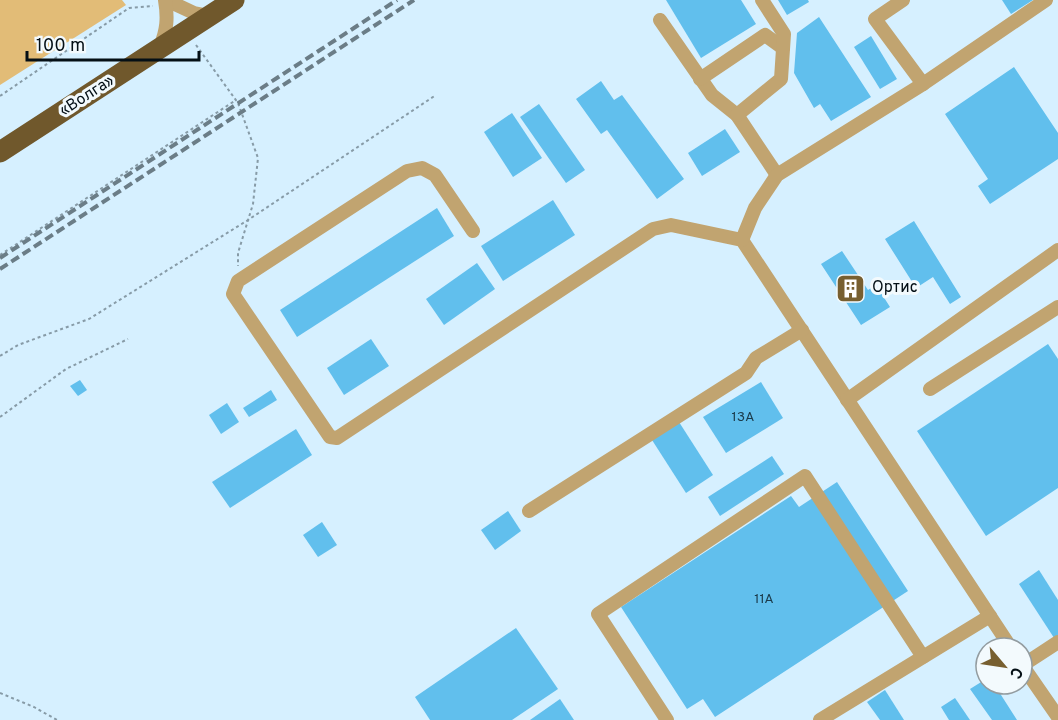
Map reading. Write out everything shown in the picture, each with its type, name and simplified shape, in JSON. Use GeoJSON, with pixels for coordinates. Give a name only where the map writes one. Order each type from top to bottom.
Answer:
{"type":"FeatureCollection","features":[{"type":"Feature","properties":{"kind":"highway","name":"«Волга»"},"geometry":{"type":"LineString","coordinates":[[0,152],[234,0]]}},
{"type":"Feature","properties":{"kind":"street"},"geometry":{"type":"LineString","coordinates":[[737,115],[781,79],[784,34],[762,0]]}},
{"type":"Feature","properties":{"kind":"street"},"geometry":{"type":"LineString","coordinates":[[903,0],[875,19],[922,84]]}},
{"type":"Feature","properties":{"kind":"street"},"geometry":{"type":"LineString","coordinates":[[742,240],[755,208],[777,175],[922,84],[1046,0]]}},
{"type":"Feature","properties":{"kind":"street"},"geometry":{"type":"LineString","coordinates":[[163,1],[209,16]]}},
{"type":"Feature","properties":{"kind":"street"},"geometry":{"type":"LineString","coordinates":[[163,1],[186,31]]}},
{"type":"Feature","properties":{"kind":"street"},"geometry":{"type":"LineString","coordinates":[[160,48],[167,31],[168,19],[163,1]]}},
{"type":"Feature","properties":{"kind":"street"},"geometry":{"type":"LineString","coordinates":[[660,20],[712,95],[737,115],[777,175]]}},
{"type":"Feature","properties":{"kind":"street"},"geometry":{"type":"LineString","coordinates":[[700,79],[765,35],[783,48]]}},
{"type":"Feature","properties":{"kind":"street"},"geometry":{"type":"LineString","coordinates":[[472,231],[435,175],[422,168],[407,171],[238,280],[233,294],[330,437],[337,438],[653,229],[671,225],[742,240],[1003,636]]}},
{"type":"Feature","properties":{"kind":"street"},"geometry":{"type":"LineString","coordinates":[[847,399],[1058,250]]}},
{"type":"Feature","properties":{"kind":"street"},"geometry":{"type":"LineString","coordinates":[[930,389],[1058,307]]}},
{"type":"Feature","properties":{"kind":"street"},"geometry":{"type":"LineString","coordinates":[[529,511],[746,374],[756,358],[802,330]]}},
{"type":"Feature","properties":{"kind":"street"},"geometry":{"type":"LineString","coordinates":[[667,720],[598,614],[805,476],[923,657]]}},
{"type":"Feature","properties":{"kind":"street"},"geometry":{"type":"LineString","coordinates":[[820,720],[990,616]]}},
{"type":"Feature","properties":{"kind":"street"},"geometry":{"type":"LineString","coordinates":[[1034,657],[1058,642]]}},
{"type":"Feature","properties":{"kind":"street"},"geometry":{"type":"LineString","coordinates":[[1034,682],[1058,717]]}},
{"type":"Feature","properties":{"kind":"path"},"geometry":{"type":"LineString","coordinates":[[0,96],[129,8],[150,8],[163,1]]}},
{"type":"Feature","properties":{"kind":"path"},"geometry":{"type":"LineString","coordinates":[[186,31],[236,100],[258,158],[253,204],[238,253],[238,280]]}},
{"type":"Feature","properties":{"kind":"path"},"geometry":{"type":"LineString","coordinates":[[0,356],[18,345],[89,319],[248,220],[436,95]]}},
{"type":"Feature","properties":{"kind":"path"},"geometry":{"type":"LineString","coordinates":[[0,255],[236,100]]}},
{"type":"Feature","properties":{"kind":"path"},"geometry":{"type":"LineString","coordinates":[[0,417],[66,369],[128,339]]}},
{"type":"Feature","properties":{"kind":"path"},"geometry":{"type":"LineString","coordinates":[[0,693],[34,707],[57,720]]}},
{"type":"Feature","properties":{"kind":"shaded area"},"geometry":{"type":"Polygon","coordinates":[[[0,0],[122,0],[126,5],[0,85],[0,0]]]}},
{"type":"Feature","properties":{"kind":"building"},"geometry":{"type":"Polygon","coordinates":[[[666,0],[741,0],[756,24],[701,58],[666,0]]]}},
{"type":"Feature","properties":{"kind":"building"},"geometry":{"type":"Polygon","coordinates":[[[778,0],[808,0],[809,2],[787,15],[778,0]]]}},
{"type":"Feature","properties":{"kind":"building"},"geometry":{"type":"Polygon","coordinates":[[[1002,0],[1033,0],[1011,14],[1002,0]]]}},
{"type":"Feature","properties":{"kind":"building"},"geometry":{"type":"Polygon","coordinates":[[[819,17],[871,97],[831,121],[820,104],[814,108],[794,73],[797,33],[819,17]]]}},
{"type":"Feature","properties":{"kind":"building"},"geometry":{"type":"Polygon","coordinates":[[[871,36],[897,79],[880,89],[854,47],[871,36]]]}},
{"type":"Feature","properties":{"kind":"building"},"geometry":{"type":"Polygon","coordinates":[[[1014,67],[1058,133],[1058,159],[990,204],[978,186],[988,179],[945,114],[1014,67]]]}},
{"type":"Feature","properties":{"kind":"building"},"geometry":{"type":"Polygon","coordinates":[[[601,81],[614,100],[622,95],[684,179],[657,199],[607,130],[601,134],[576,99],[601,81]]]}},
{"type":"Feature","properties":{"kind":"building"},"geometry":{"type":"Polygon","coordinates":[[[539,104],[585,170],[566,183],[520,117],[539,104]]]}},
{"type":"Feature","properties":{"kind":"building"},"geometry":{"type":"Polygon","coordinates":[[[512,113],[542,158],[513,177],[484,132],[512,113]]]}},
{"type":"Feature","properties":{"kind":"building"},"geometry":{"type":"Polygon","coordinates":[[[725,129],[740,152],[702,176],[688,153],[725,129]]]}},
{"type":"Feature","properties":{"kind":"building"},"geometry":{"type":"Polygon","coordinates":[[[553,200],[575,235],[503,281],[481,246],[553,200]]]}},
{"type":"Feature","properties":{"kind":"building"},"geometry":{"type":"Polygon","coordinates":[[[437,208],[454,236],[297,337],[280,310],[437,208]]]}},
{"type":"Feature","properties":{"kind":"building"},"geometry":{"type":"Polygon","coordinates":[[[914,221],[961,297],[950,304],[933,277],[916,288],[885,239],[914,221]]]}},
{"type":"Feature","properties":{"kind":"building","name":"Ортис"},"geometry":{"type":"Polygon","coordinates":[[[842,251],[868,290],[876,285],[890,307],[861,325],[821,264],[842,251]]]}},
{"type":"Feature","properties":{"kind":"building"},"geometry":{"type":"Polygon","coordinates":[[[477,263],[495,289],[444,325],[426,299],[477,263]]]}},
{"type":"Feature","properties":{"kind":"building"},"geometry":{"type":"Polygon","coordinates":[[[371,339],[389,366],[344,395],[327,368],[371,339]]]}},
{"type":"Feature","properties":{"kind":"building"},"geometry":{"type":"Polygon","coordinates":[[[1048,344],[1058,359],[1058,488],[986,536],[917,431],[1048,344]]]}},
{"type":"Feature","properties":{"kind":"building"},"geometry":{"type":"Polygon","coordinates":[[[80,380],[87,390],[78,396],[70,386],[80,380]]]}},
{"type":"Feature","properties":{"kind":"building"},"geometry":{"type":"Polygon","coordinates":[[[761,382],[783,418],[726,453],[703,417],[761,382]]]}},
{"type":"Feature","properties":{"kind":"building"},"geometry":{"type":"Polygon","coordinates":[[[271,390],[277,400],[249,417],[243,408],[271,390]]]}},
{"type":"Feature","properties":{"kind":"building"},"geometry":{"type":"Polygon","coordinates":[[[227,403],[239,422],[221,434],[209,415],[227,403]]]}},
{"type":"Feature","properties":{"kind":"building"},"geometry":{"type":"Polygon","coordinates":[[[679,422],[713,475],[686,493],[652,440],[679,422]]]}},
{"type":"Feature","properties":{"kind":"building"},"geometry":{"type":"Polygon","coordinates":[[[296,429],[312,455],[230,508],[212,482],[296,429]]]}},
{"type":"Feature","properties":{"kind":"building"},"geometry":{"type":"Polygon","coordinates":[[[772,456],[784,474],[720,516],[708,497],[772,456]]]}},
{"type":"Feature","properties":{"kind":"building"},"geometry":{"type":"Polygon","coordinates":[[[837,482],[908,591],[715,717],[703,699],[687,709],[621,607],[791,496],[799,507],[837,482]]]}},
{"type":"Feature","properties":{"kind":"building"},"geometry":{"type":"Polygon","coordinates":[[[508,511],[521,531],[495,550],[481,530],[508,511]]]}},
{"type":"Feature","properties":{"kind":"building"},"geometry":{"type":"Polygon","coordinates":[[[322,522],[337,545],[318,557],[303,535],[322,522]]]}},
{"type":"Feature","properties":{"kind":"building"},"geometry":{"type":"Polygon","coordinates":[[[1039,570],[1058,600],[1058,644],[1019,584],[1039,570]]]}},
{"type":"Feature","properties":{"kind":"building"},"geometry":{"type":"Polygon","coordinates":[[[516,628],[558,689],[512,720],[430,720],[415,697],[516,628]]]}},
{"type":"Feature","properties":{"kind":"building"},"geometry":{"type":"Polygon","coordinates":[[[885,690],[904,720],[880,720],[867,702],[885,690]]]}},
{"type":"Feature","properties":{"kind":"building"},"geometry":{"type":"Polygon","coordinates":[[[975,696],[1002,696],[1017,720],[992,720],[975,696]]]}},
{"type":"Feature","properties":{"kind":"building"},"geometry":{"type":"Polygon","coordinates":[[[955,698],[970,720],[949,720],[941,707],[955,698]]]}},
{"type":"Feature","properties":{"kind":"building"},"geometry":{"type":"Polygon","coordinates":[[[560,699],[574,720],[530,720],[560,699]]]}},
{"type":"Feature","properties":{"kind":"railway"},"geometry":{"type":"LineString","coordinates":[[0,258],[397,0]]}},
{"type":"Feature","properties":{"kind":"railway"},"geometry":{"type":"LineString","coordinates":[[0,269],[414,0]]}},
{"type":"Feature","properties":{"kind":"place","name":"Ортис"},"geometry":{"type":"Point","coordinates":[851,288]}}]}
